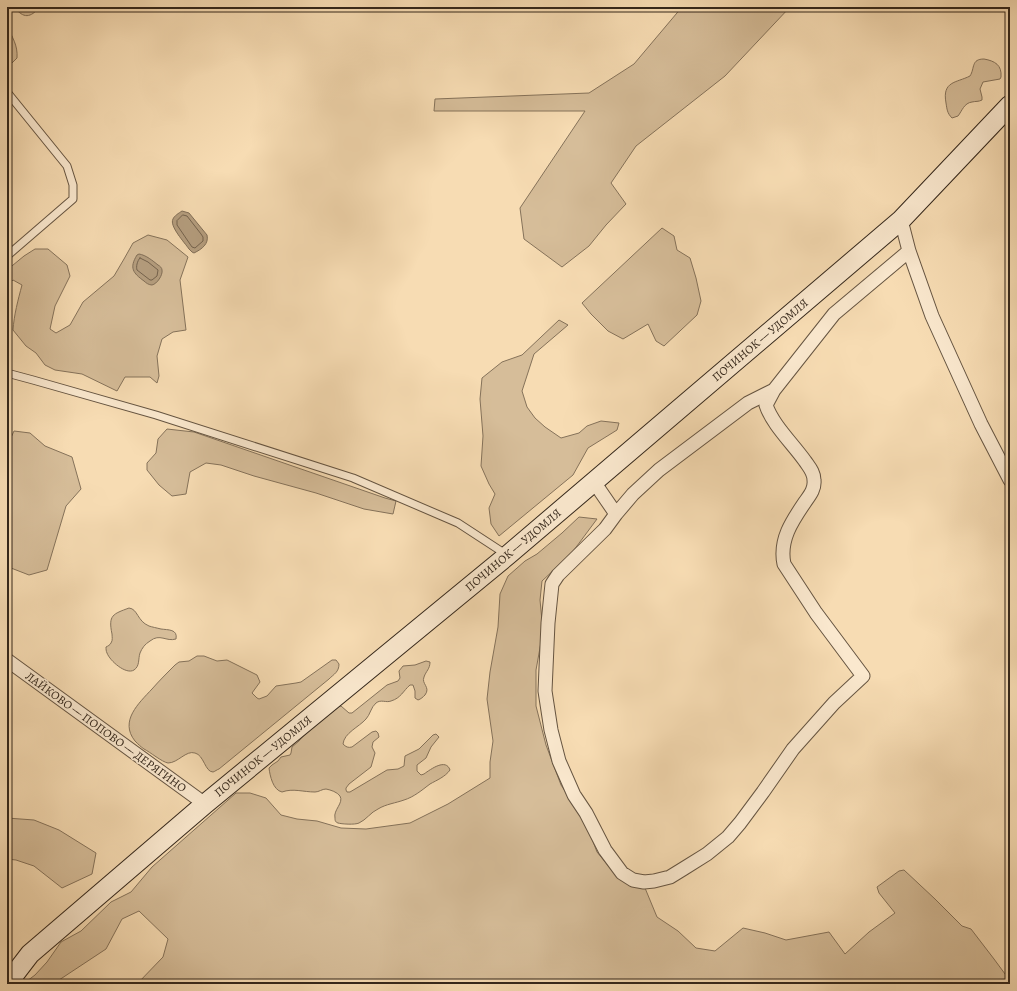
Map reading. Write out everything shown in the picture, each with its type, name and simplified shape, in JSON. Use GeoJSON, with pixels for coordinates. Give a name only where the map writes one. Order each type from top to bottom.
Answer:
{"type":"FeatureCollection","features":[{"type":"Feature","properties":{"kind":"main road","name":"ПОЧИНОК — УДОМЛЯ"},"geometry":{"type":"LineString","coordinates":[[7,984],[30,954],[205,804],[508,555],[901,220],[1010,105]]}},
{"type":"Feature","properties":{"kind":"street"},"geometry":{"type":"LineString","coordinates":[[901,220],[909,251],[932,316],[985,434],[1010,480]]}},
{"type":"Feature","properties":{"kind":"street"},"geometry":{"type":"LineString","coordinates":[[774,390],[748,403],[659,470],[633,494],[605,528],[558,575],[552,584],[548,623],[545,691],[551,730],[558,761],[574,795],[586,813],[605,850],[622,873],[633,880],[644,882],[670,877],[707,854],[728,837],[740,823],[793,749],[834,703],[863,676],[816,613],[784,564],[783,548],[785,537],[796,516],[814,489],[815,481],[813,473],[769,413],[766,405],[774,390],[834,314],[909,251]]}},
{"type":"Feature","properties":{"kind":"street"},"geometry":{"type":"LineString","coordinates":[[594,482],[616,514]]}},
{"type":"Feature","properties":{"kind":"street","name":"ЛАЙКОВО — ПОПОВО — ДЕРЯГИНО"},"geometry":{"type":"LineString","coordinates":[[7,660],[205,804]]}},
{"type":"Feature","properties":{"kind":"lane"},"geometry":{"type":"LineString","coordinates":[[7,92],[67,166],[73,185],[73,199],[7,256]]}},
{"type":"Feature","properties":{"kind":"lane"},"geometry":{"type":"LineString","coordinates":[[7,373],[156,416],[353,478],[458,523],[508,555]]}},
{"type":"Feature","properties":{"kind":"shaded area"},"geometry":{"type":"Polygon","coordinates":[[[14,7],[40,7],[27,16],[21,14],[14,7]]]}},
{"type":"Feature","properties":{"kind":"shaded area"},"geometry":{"type":"Polygon","coordinates":[[[682,7],[790,7],[725,76],[636,146],[611,183],[626,204],[589,246],[562,267],[524,239],[520,208],[585,111],[434,111],[435,99],[589,93],[634,64],[682,7]]]}},
{"type":"Feature","properties":{"kind":"shaded area"},"geometry":{"type":"Polygon","coordinates":[[[7,26],[17,49],[17,58],[10,65],[7,65],[7,26]]]}},
{"type":"Feature","properties":{"kind":"shaded area"},"geometry":{"type":"Polygon","coordinates":[[[980,59],[997,64],[1001,73],[1000,79],[983,82],[980,89],[982,100],[967,104],[958,116],[952,118],[947,109],[945,96],[946,90],[951,84],[970,76],[975,62],[980,59]]]}},
{"type":"Feature","properties":{"kind":"shaded area"},"geometry":{"type":"Polygon","coordinates":[[[662,228],[674,236],[677,250],[690,258],[701,301],[697,315],[664,346],[656,341],[648,324],[623,339],[608,331],[582,303],[662,228]]]}},
{"type":"Feature","properties":{"kind":"shaded area"},"geometry":{"type":"Polygon","coordinates":[[[148,235],[167,240],[188,257],[180,280],[186,330],[173,332],[162,339],[157,356],[159,376],[157,383],[150,377],[125,377],[117,391],[82,374],[55,370],[45,365],[36,353],[26,346],[13,330],[15,313],[22,285],[13,280],[7,286],[7,270],[35,249],[48,249],[67,265],[70,276],[55,306],[50,329],[56,333],[70,325],[83,302],[114,276],[133,243],[148,235]]]}},
{"type":"Feature","properties":{"kind":"shaded area"},"geometry":{"type":"Polygon","coordinates":[[[559,320],[568,325],[534,354],[522,391],[527,407],[535,418],[561,438],[579,433],[587,426],[601,421],[619,423],[617,430],[588,448],[573,475],[499,536],[491,524],[489,508],[495,494],[481,466],[483,436],[480,399],[482,378],[502,362],[522,355],[559,320]]]}},
{"type":"Feature","properties":{"kind":"shaded area"},"geometry":{"type":"Polygon","coordinates":[[[167,429],[194,432],[396,501],[393,514],[364,509],[221,465],[206,463],[190,472],[186,494],[172,496],[159,485],[147,470],[147,463],[156,453],[158,439],[167,429]]]}},
{"type":"Feature","properties":{"kind":"shaded area"},"geometry":{"type":"Polygon","coordinates":[[[14,431],[30,433],[45,446],[72,457],[81,489],[66,506],[47,570],[29,575],[11,568],[7,564],[7,450],[10,450],[9,442],[14,431]]]}},
{"type":"Feature","properties":{"kind":"shaded area"},"geometry":{"type":"Polygon","coordinates":[[[579,517],[597,519],[571,554],[542,581],[540,600],[543,631],[536,670],[536,706],[546,745],[561,785],[586,823],[597,852],[619,879],[645,888],[657,917],[678,931],[696,948],[715,951],[743,928],[786,940],[829,932],[845,954],[869,932],[895,913],[879,893],[877,887],[899,871],[904,870],[962,926],[971,929],[1008,978],[1010,978],[1010,984],[137,984],[163,957],[168,939],[139,911],[122,919],[106,949],[53,984],[23,984],[35,975],[47,962],[61,942],[81,931],[111,902],[131,892],[152,867],[236,793],[250,793],[266,798],[281,815],[297,819],[317,821],[341,828],[366,829],[410,823],[448,804],[490,778],[490,762],[493,741],[487,699],[498,627],[500,594],[508,576],[525,561],[537,554],[579,517]]]}},
{"type":"Feature","properties":{"kind":"shaded area"},"geometry":{"type":"Polygon","coordinates":[[[129,608],[134,611],[145,624],[174,632],[176,639],[172,640],[157,638],[148,642],[139,655],[136,668],[131,671],[127,671],[115,663],[109,656],[106,647],[112,641],[111,619],[119,612],[129,608]]]}},
{"type":"Feature","properties":{"kind":"shaded area"},"geometry":{"type":"Polygon","coordinates":[[[197,656],[204,656],[217,661],[227,660],[257,675],[260,682],[252,693],[259,699],[267,696],[276,686],[301,682],[332,660],[336,660],[339,667],[329,679],[219,769],[213,772],[208,769],[198,754],[195,753],[188,753],[175,761],[168,763],[163,761],[135,741],[129,726],[130,719],[137,706],[163,677],[179,662],[189,661],[197,656]]]}},
{"type":"Feature","properties":{"kind":"shaded area"},"geometry":{"type":"Polygon","coordinates":[[[426,661],[430,662],[423,679],[427,692],[421,699],[418,700],[415,698],[413,685],[410,685],[394,700],[380,701],[376,703],[366,719],[352,730],[344,740],[343,744],[346,747],[352,747],[372,732],[376,731],[379,737],[373,742],[372,747],[375,753],[371,767],[349,784],[346,790],[347,792],[350,792],[387,770],[398,769],[404,766],[405,756],[419,749],[433,735],[436,734],[439,737],[431,747],[426,758],[417,765],[417,771],[421,775],[438,766],[445,765],[450,770],[446,775],[411,797],[381,807],[362,822],[354,824],[342,824],[336,822],[335,815],[341,799],[340,796],[334,791],[326,789],[315,792],[294,790],[282,792],[276,789],[271,779],[269,768],[281,757],[290,755],[292,747],[336,707],[341,706],[349,713],[352,713],[387,685],[398,681],[400,678],[399,671],[403,666],[415,665],[426,661]]]}},
{"type":"Feature","properties":{"kind":"shaded area"},"geometry":{"type":"Polygon","coordinates":[[[7,818],[34,820],[59,830],[96,853],[92,874],[62,888],[34,866],[16,860],[7,859],[7,818]]]}},
{"type":"Feature","properties":{"kind":"water"},"geometry":{"type":"Polygon","coordinates":[[[182,211],[189,213],[207,235],[206,244],[194,253],[181,239],[173,226],[172,222],[174,218],[182,211]]]}},
{"type":"Feature","properties":{"kind":"water"},"geometry":{"type":"Polygon","coordinates":[[[139,254],[149,258],[162,269],[161,277],[152,285],[147,283],[133,270],[133,263],[139,254]]]}}]}
